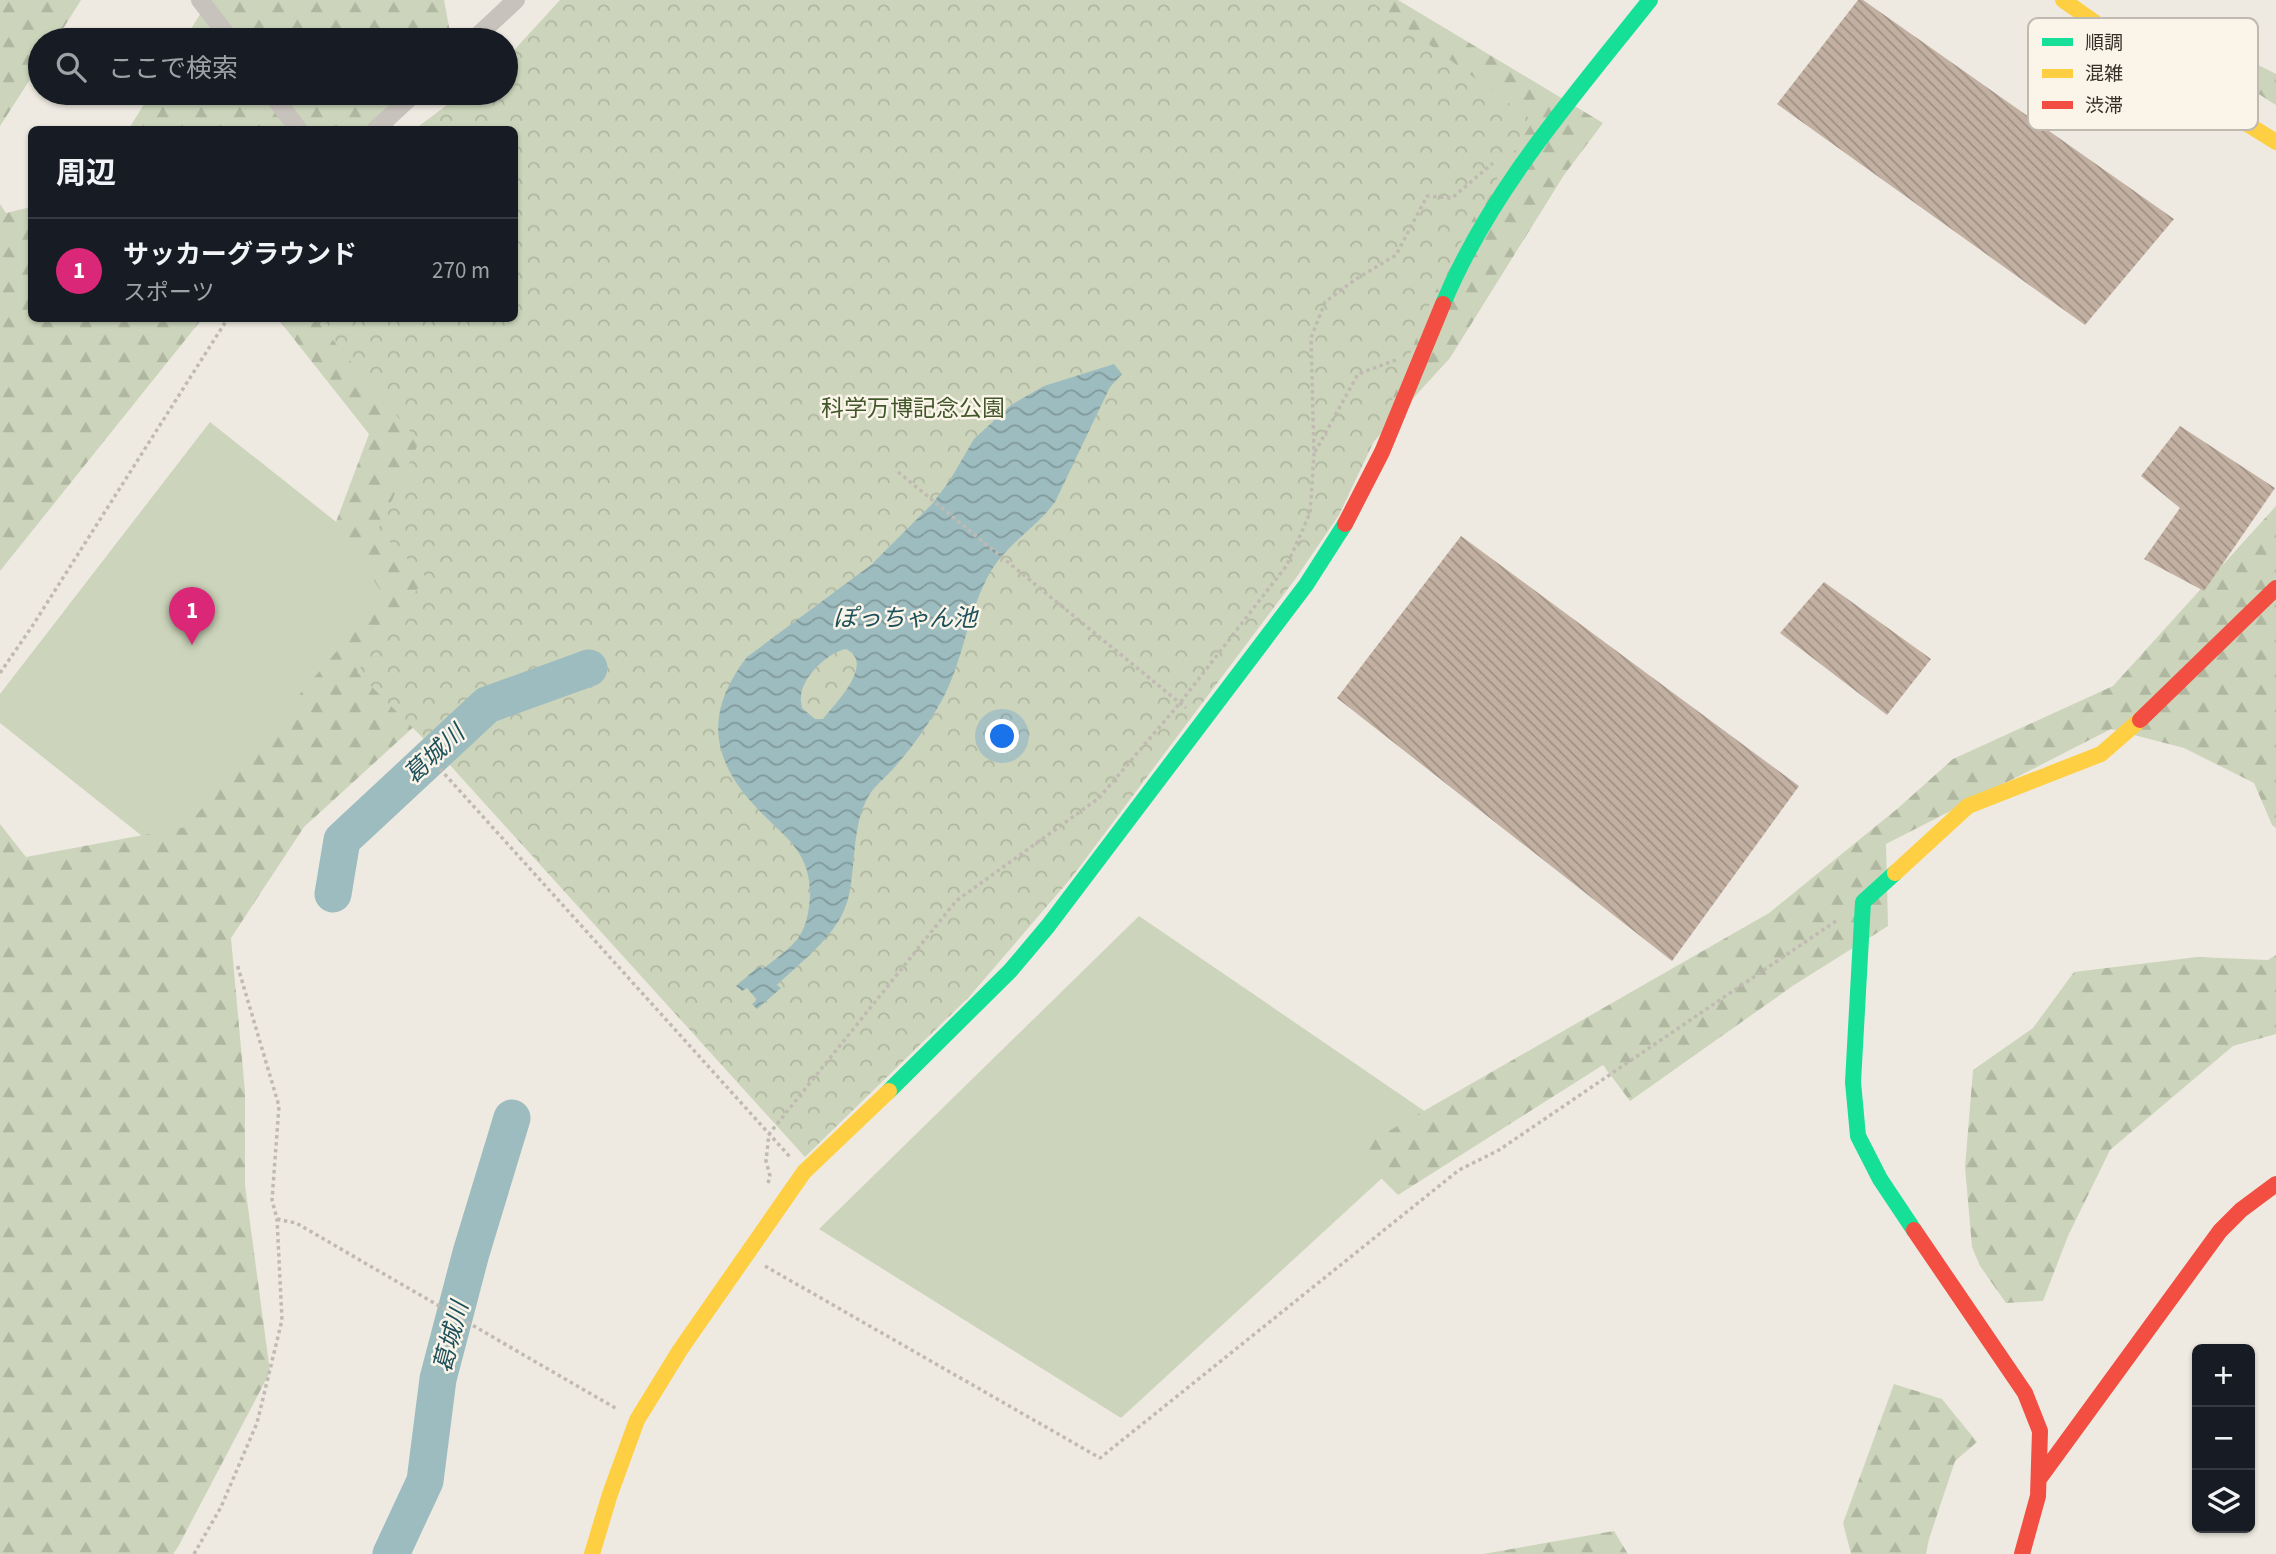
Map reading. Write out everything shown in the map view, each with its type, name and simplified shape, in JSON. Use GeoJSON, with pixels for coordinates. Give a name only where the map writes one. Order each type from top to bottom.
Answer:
{"type":"FeatureCollection","features":[{"type":"Feature","properties":{"kind":"street"},"geometry":{"type":"LineString","coordinates":[[200,0],[222,28]]}},
{"type":"Feature","properties":{"kind":"street"},"geometry":{"type":"LineString","coordinates":[[486,28],[516,0]]}},
{"type":"Feature","properties":{"kind":"street"},"geometry":{"type":"LineString","coordinates":[[592,1554],[637,1420],[680,1350],[804,1172],[1010,971],[1048,926],[1306,584],[1346,523],[1382,453],[1445,299],[1479,231],[1515,172],[1650,0]]}},
{"type":"Feature","properties":{"kind":"street"},"geometry":{"type":"LineString","coordinates":[[2063,0],[2089,18]]}},
{"type":"Feature","properties":{"kind":"street"},"geometry":{"type":"LineString","coordinates":[[280,105],[296,126]]}},
{"type":"Feature","properties":{"kind":"street"},"geometry":{"type":"LineString","coordinates":[[379,126],[402,105]]}},
{"type":"Feature","properties":{"kind":"street"},"geometry":{"type":"LineString","coordinates":[[2257,130],[2276,142]]}},
{"type":"Feature","properties":{"kind":"street"},"geometry":{"type":"LineString","coordinates":[[2022,1554],[2038,1496],[2040,1431],[2025,1393],[1880,1179],[1858,1136],[1853,1082],[1863,901],[1968,806],[2101,754],[2276,588]]}},
{"type":"Feature","properties":{"kind":"street"},"geometry":{"type":"LineString","coordinates":[[2039,1479],[2220,1231],[2241,1210],[2276,1184]]}},
{"type":"Feature","properties":{"kind":"path"},"geometry":{"type":"LineString","coordinates":[[766,1189],[770,1176],[766,1161],[769,1134],[956,901],[1099,798],[1180,703],[1287,565],[1310,513],[1314,453],[1311,338],[1325,302],[1396,255],[1427,196],[1452,198],[1501,154]]}},
{"type":"Feature","properties":{"kind":"path"},"geometry":{"type":"LineString","coordinates":[[0,673],[225,322]]}},
{"type":"Feature","properties":{"kind":"path"},"geometry":{"type":"LineString","coordinates":[[1314,453],[1358,374],[1424,350]]}},
{"type":"Feature","properties":{"kind":"path"},"geometry":{"type":"LineString","coordinates":[[898,472],[1180,703]]}},
{"type":"Feature","properties":{"kind":"path"},"geometry":{"type":"LineString","coordinates":[[440,769],[804,1172]]}},
{"type":"Feature","properties":{"kind":"path"},"geometry":{"type":"LineString","coordinates":[[746,1254],[1100,1458],[1459,1170],[1499,1150],[1863,901]]}},
{"type":"Feature","properties":{"kind":"path"},"geometry":{"type":"LineString","coordinates":[[194,1554],[221,1507],[257,1423],[282,1320],[277,1219],[271,1200],[279,1106],[237,964]]}},
{"type":"Feature","properties":{"kind":"path"},"geometry":{"type":"LineString","coordinates":[[277,1219],[296,1223],[637,1420]]}},
{"type":"Feature","properties":{"kind":"green space"},"geometry":{"type":"Polygon","coordinates":[[[0,0],[81,0],[64,28],[28,28],[28,83],[0,126],[0,0]]]}},
{"type":"Feature","properties":{"kind":"green space"},"geometry":{"type":"Polygon","coordinates":[[[209,0],[444,0],[449,28],[192,28],[209,0]]]}},
{"type":"Feature","properties":{"kind":"green space","name":"科学万博記念公園"},"geometry":{"type":"Polygon","coordinates":[[[560,0],[1369,0],[1533,121],[1477,211],[1432,298],[1385,418],[1339,515],[1296,578],[1072,877],[969,997],[805,1157],[448,763],[357,672],[426,577],[378,530],[419,442],[318,322],[518,322],[518,126],[419,126],[447,105],[518,105],[518,46],[560,0]]]}},
{"type":"Feature","properties":{"kind":"green space"},"geometry":{"type":"Polygon","coordinates":[[[1108,0],[1398,0],[1603,123],[1564,175],[1450,358],[1334,485],[475,671],[304,827],[231,938],[245,1092],[245,1185],[270,1372],[178,1547],[173,1554],[0,1554],[0,824],[26,857],[186,827],[384,596],[336,522],[369,434],[280,322],[405,322],[446,426],[1108,0]]]}},
{"type":"Feature","properties":{"kind":"green space"},"geometry":{"type":"Polygon","coordinates":[[[2258,65],[2276,74],[2276,105],[2258,94],[2258,65]]]}},
{"type":"Feature","properties":{"kind":"green space"},"geometry":{"type":"Polygon","coordinates":[[[144,105],[391,105],[394,126],[130,126],[144,105]]]}},
{"type":"Feature","properties":{"kind":"green space"},"geometry":{"type":"Polygon","coordinates":[[[0,204],[6,213],[28,208],[28,322],[200,322],[0,571],[0,204]]]}},
{"type":"Feature","properties":{"kind":"green space"},"geometry":{"type":"Polygon","coordinates":[[[210,422],[402,574],[176,863],[0,723],[0,694],[210,422]]]}},
{"type":"Feature","properties":{"kind":"green space"},"geometry":{"type":"Polygon","coordinates":[[[2276,506],[2276,828],[2272,825],[2254,783],[2184,748],[2111,729],[1886,844],[1888,926],[1794,985],[1630,1101],[1603,1065],[1398,1195],[1354,1151],[1769,913],[1897,809],[1953,759],[2113,686],[2276,506]]]}},
{"type":"Feature","properties":{"kind":"green space"},"geometry":{"type":"Polygon","coordinates":[[[1139,916],[1442,1123],[1121,1418],[819,1229],[1139,916]]]}},
{"type":"Feature","properties":{"kind":"green space"},"geometry":{"type":"Polygon","coordinates":[[[2276,955],[2276,1034],[2233,1046],[2110,1150],[2068,1236],[2043,1301],[2006,1303],[1980,1266],[1972,1247],[1965,1167],[1973,1070],[2033,1028],[2074,972],[2197,957],[2268,960],[2276,955]]]}},
{"type":"Feature","properties":{"kind":"green space"},"geometry":{"type":"Polygon","coordinates":[[[1894,1384],[1942,1399],[1977,1442],[1955,1461],[1926,1554],[1851,1554],[1843,1523],[1894,1384]]]}},
{"type":"Feature","properties":{"kind":"green space"},"geometry":{"type":"Polygon","coordinates":[[[1614,1531],[1628,1554],[1483,1554],[1614,1531]]]}},
{"type":"Feature","properties":{"kind":"water","name":"ぽっちゃん池"},"geometry":{"type":"Polygon","coordinates":[[[1114,364],[1122,374],[1110,387],[1055,502],[1040,520],[1005,552],[991,571],[976,603],[956,669],[937,709],[907,753],[868,797],[859,820],[845,909],[830,933],[777,985],[781,988],[757,1009],[752,1004],[757,1000],[747,988],[742,991],[736,986],[759,966],[763,969],[799,937],[808,912],[809,880],[806,866],[793,844],[754,805],[728,769],[718,732],[724,696],[747,657],[871,565],[933,503],[974,439],[1011,405],[1044,386],[1114,364]],[[846,649],[839,651],[824,660],[810,674],[802,690],[802,708],[815,719],[823,719],[850,684],[857,664],[854,655],[846,649]]]}},
{"type":"Feature","properties":{"kind":"building"},"geometry":{"type":"Polygon","coordinates":[[[1858,0],[1863,0],[2028,116],[2028,130],[2048,130],[2174,219],[2085,325],[1777,104],[1858,0]]]}},
{"type":"Feature","properties":{"kind":"building"},"geometry":{"type":"Polygon","coordinates":[[[2180,426],[2275,488],[2204,591],[2144,559],[2180,508],[2141,476],[2180,426]]]}},
{"type":"Feature","properties":{"kind":"building"},"geometry":{"type":"Polygon","coordinates":[[[1461,536],[1799,786],[1672,961],[1337,698],[1461,536]]]}},
{"type":"Feature","properties":{"kind":"building"},"geometry":{"type":"Polygon","coordinates":[[[1824,582],[1931,659],[1887,715],[1780,633],[1824,582]]]}},
{"type":"Feature","properties":{"kind":"waterway","name":"葛城川"},"geometry":{"type":"LineString","coordinates":[[333,894],[342,840],[487,705],[589,668]]}},
{"type":"Feature","properties":{"kind":"waterway","name":"葛城川"},"geometry":{"type":"LineString","coordinates":[[391,1554],[425,1481],[438,1379],[471,1253],[512,1118]]}},
{"type":"Feature","properties":{"kind":"traffic: fast"},"geometry":{"type":"LineString","coordinates":[[1443,304],[1485,221],[1510,183],[1564,108],[1650,0]]}},
{"type":"Feature","properties":{"kind":"traffic: fast"},"geometry":{"type":"LineString","coordinates":[[889,1091],[1010,971],[1048,926],[1306,585],[1345,524]]}},
{"type":"Feature","properties":{"kind":"traffic: fast"},"geometry":{"type":"LineString","coordinates":[[1895,873],[1863,902],[1853,1082],[1858,1136],[1880,1179],[1914,1230]]}},
{"type":"Feature","properties":{"kind":"traffic: slow"},"geometry":{"type":"LineString","coordinates":[[2063,0],[2089,18]]}},
{"type":"Feature","properties":{"kind":"traffic: slow"},"geometry":{"type":"LineString","coordinates":[[2257,130],[2276,142]]}},
{"type":"Feature","properties":{"kind":"traffic: slow"},"geometry":{"type":"LineString","coordinates":[[1895,873],[1968,806],[2101,754],[2140,720]]}},
{"type":"Feature","properties":{"kind":"traffic: slow"},"geometry":{"type":"LineString","coordinates":[[592,1554],[637,1420],[680,1350],[804,1172],[889,1091]]}},
{"type":"Feature","properties":{"kind":"traffic: jam"},"geometry":{"type":"LineString","coordinates":[[1345,524],[1382,452],[1443,304]]}},
{"type":"Feature","properties":{"kind":"traffic: jam"},"geometry":{"type":"LineString","coordinates":[[2140,720],[2276,588]]}},
{"type":"Feature","properties":{"kind":"traffic: jam"},"geometry":{"type":"LineString","coordinates":[[2039,1479],[2220,1231],[2241,1210],[2276,1184]]}},
{"type":"Feature","properties":{"kind":"traffic: jam"},"geometry":{"type":"LineString","coordinates":[[1914,1230],[2025,1393],[2040,1431],[2038,1496],[2022,1554]]}},
{"type":"Feature","properties":{"kind":"place","name":"サッカーグラウンド"},"geometry":{"type":"Point","coordinates":[192,645]}}]}
